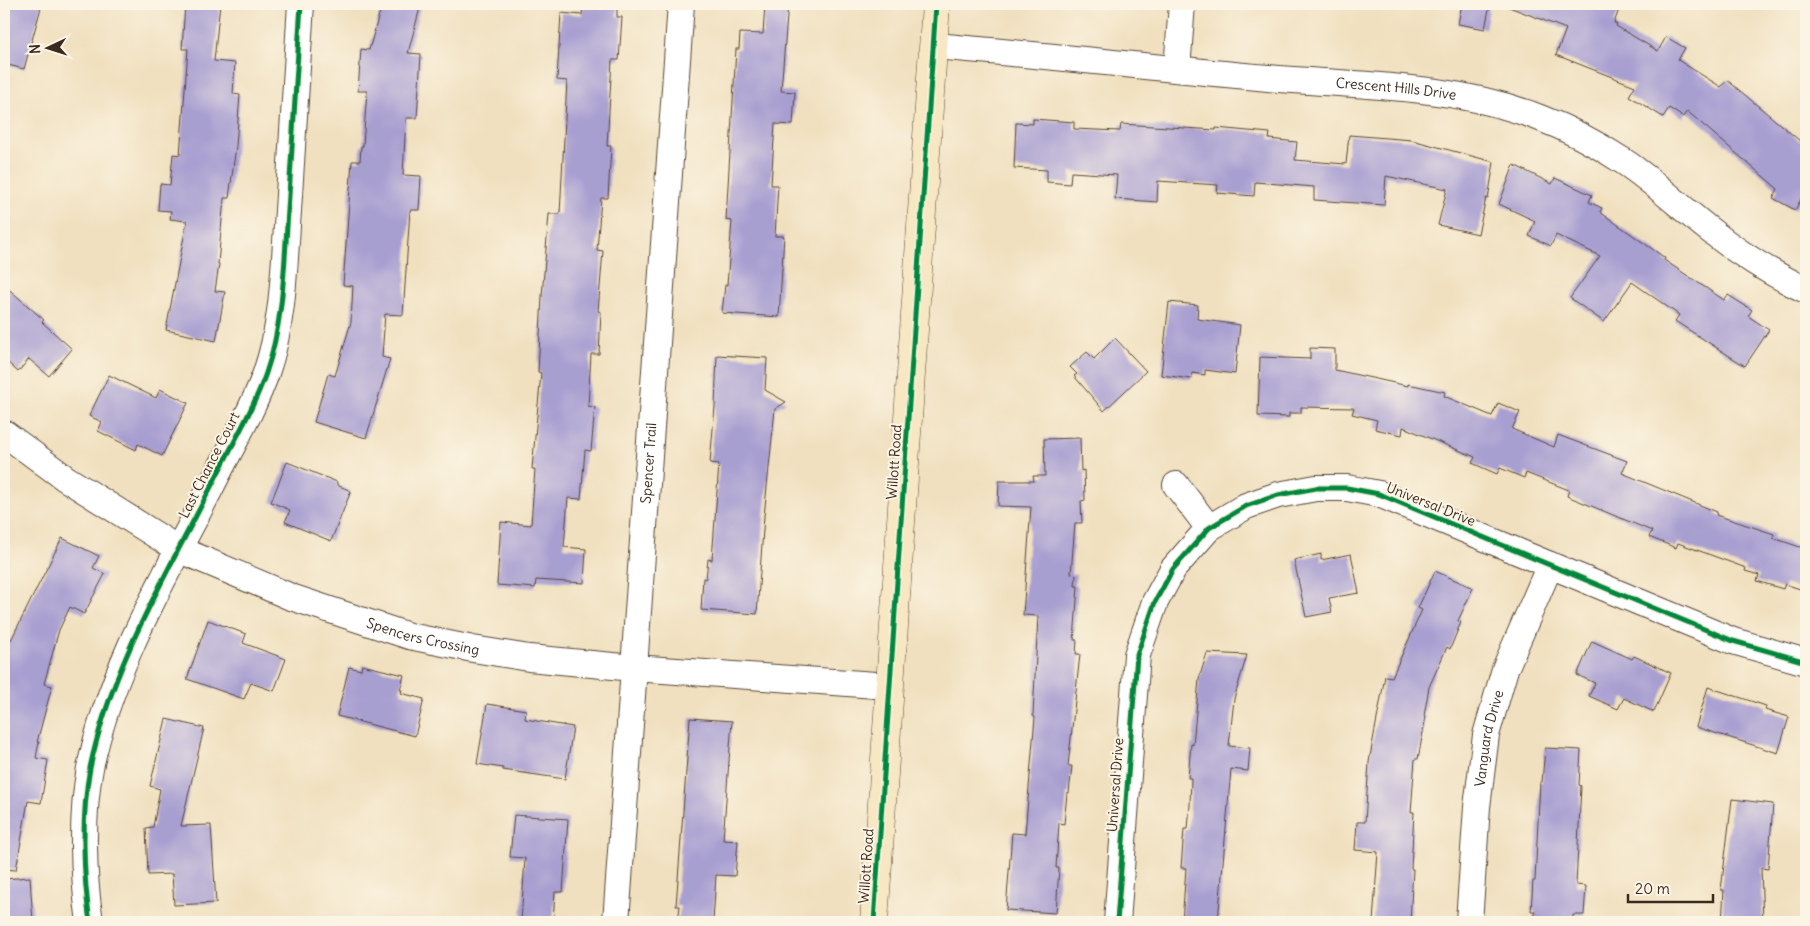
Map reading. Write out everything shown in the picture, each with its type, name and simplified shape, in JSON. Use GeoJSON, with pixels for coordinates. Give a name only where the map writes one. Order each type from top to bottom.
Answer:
{"type":"FeatureCollection","features":[{"type":"Feature","properties":{"kind":"main road","name":"Willott Road"},"geometry":{"type":"LineString","coordinates":[[874,922],[936,4]]}},
{"type":"Feature","properties":{"kind":"street","name":"Last Chance Court"},"geometry":{"type":"LineString","coordinates":[[90,922],[85,866],[84,819],[90,769],[102,722],[122,665],[147,608],[248,412],[266,372],[278,326],[284,272],[301,4]]}},
{"type":"Feature","properties":{"kind":"street","name":"Spencer Trail"},"geometry":{"type":"LineString","coordinates":[[616,922],[682,4]]}},
{"type":"Feature","properties":{"kind":"street"},"geometry":{"type":"LineString","coordinates":[[1177,69],[1182,4]]}},
{"type":"Feature","properties":{"kind":"street","name":"Crescent Hills Drive"},"geometry":{"type":"LineString","coordinates":[[933,46],[1177,69],[1410,88],[1451,93],[1492,102],[1540,118],[1580,136],[1623,161],[1659,187],[1711,231],[1751,260],[1806,290]]}},
{"type":"Feature","properties":{"kind":"street","name":"Spencers Crossing"},"geometry":{"type":"LineString","coordinates":[[4,433],[65,478],[178,549],[291,597],[409,636],[529,658],[634,668],[890,686]]}},
{"type":"Feature","properties":{"kind":"street"},"geometry":{"type":"LineString","coordinates":[[1176,485],[1208,528]]}},
{"type":"Feature","properties":{"kind":"street","name":"Universal Drive"},"geometry":{"type":"LineString","coordinates":[[1117,922],[1137,655],[1155,602],[1173,569],[1208,528],[1246,506],[1278,495],[1316,488],[1347,488],[1379,494],[1733,641],[1806,662]]}},
{"type":"Feature","properties":{"kind":"street","name":"Vanguard Drive"},"geometry":{"type":"LineString","coordinates":[[1468,922],[1477,807],[1486,735],[1505,669],[1550,565]]}},
{"type":"Feature","properties":{"kind":"building"},"geometry":{"type":"Polygon","coordinates":[[[4,4],[42,4],[24,69],[4,64],[4,4]]]}},
{"type":"Feature","properties":{"kind":"building"},"geometry":{"type":"Polygon","coordinates":[[[185,4],[220,4],[214,61],[235,63],[233,94],[240,95],[229,198],[224,198],[215,291],[225,292],[216,341],[166,330],[187,221],[170,219],[171,211],[158,210],[160,184],[170,185],[173,154],[180,155],[188,49],[182,49],[185,4]]]}},
{"type":"Feature","properties":{"kind":"building"},"geometry":{"type":"Polygon","coordinates":[[[382,4],[421,4],[408,53],[421,54],[417,118],[406,118],[403,175],[421,176],[419,210],[410,210],[403,315],[385,314],[382,357],[390,359],[366,438],[314,422],[328,374],[335,376],[351,322],[353,286],[343,285],[352,161],[360,161],[361,146],[363,146],[367,91],[358,91],[361,49],[369,50],[382,4]]]}},
{"type":"Feature","properties":{"kind":"building"},"geometry":{"type":"Polygon","coordinates":[[[583,4],[617,4],[617,17],[622,17],[619,60],[612,60],[607,146],[611,146],[608,198],[601,198],[597,250],[603,251],[598,311],[601,312],[599,354],[591,354],[588,406],[595,407],[591,451],[585,450],[581,499],[568,498],[564,547],[586,549],[584,583],[536,580],[535,588],[497,585],[501,522],[531,525],[535,469],[532,469],[541,373],[538,372],[542,296],[549,214],[560,214],[567,81],[557,80],[561,13],[582,15],[583,4]]]}},
{"type":"Feature","properties":{"kind":"building"},"geometry":{"type":"Polygon","coordinates":[[[765,4],[788,4],[781,91],[795,92],[793,125],[775,124],[771,185],[778,185],[775,236],[784,236],[779,317],[722,313],[725,285],[727,285],[732,221],[726,220],[736,49],[739,49],[740,33],[763,34],[765,4]]]}},
{"type":"Feature","properties":{"kind":"building"},"geometry":{"type":"Polygon","coordinates":[[[1462,4],[1490,4],[1485,29],[1458,24],[1462,4]]]}},
{"type":"Feature","properties":{"kind":"building"},"geometry":{"type":"Polygon","coordinates":[[[1504,4],[1621,4],[1614,23],[1617,24],[1616,26],[1658,51],[1666,37],[1685,48],[1678,60],[1721,87],[1727,80],[1806,146],[1806,190],[1795,210],[1773,198],[1778,189],[1687,111],[1683,117],[1669,108],[1663,117],[1629,96],[1635,86],[1556,55],[1566,29],[1504,4]]]}},
{"type":"Feature","properties":{"kind":"building"},"geometry":{"type":"Polygon","coordinates":[[[1033,119],[1074,122],[1074,129],[1120,131],[1121,124],[1216,130],[1216,128],[1270,133],[1269,139],[1297,142],[1295,160],[1346,164],[1349,135],[1412,140],[1494,162],[1488,199],[1486,198],[1478,234],[1438,225],[1447,189],[1386,176],[1384,205],[1314,200],[1314,187],[1255,182],[1254,196],[1217,193],[1218,185],[1158,181],[1157,202],[1115,199],[1117,175],[1071,172],[1070,184],[1047,182],[1047,170],[1014,168],[1016,123],[1033,124],[1033,119]]]}},
{"type":"Feature","properties":{"kind":"building"},"geometry":{"type":"Polygon","coordinates":[[[1514,165],[1552,184],[1555,178],[1592,195],[1589,202],[1602,208],[1600,212],[1665,258],[1664,260],[1724,300],[1728,295],[1752,310],[1748,316],[1769,330],[1745,366],[1675,321],[1679,315],[1632,282],[1604,322],[1570,298],[1600,256],[1556,235],[1551,246],[1529,236],[1535,221],[1499,204],[1514,165]]]}},
{"type":"Feature","properties":{"kind":"building"},"geometry":{"type":"Polygon","coordinates":[[[4,285],[44,320],[42,322],[72,349],[49,376],[29,359],[18,372],[4,359],[4,285]]]}},
{"type":"Feature","properties":{"kind":"building"},"geometry":{"type":"Polygon","coordinates":[[[1169,302],[1198,305],[1197,319],[1240,325],[1235,374],[1205,370],[1205,375],[1192,373],[1191,379],[1161,375],[1169,302]]]}},
{"type":"Feature","properties":{"kind":"building"},"geometry":{"type":"Polygon","coordinates":[[[1115,338],[1146,371],[1104,411],[1074,376],[1077,374],[1070,367],[1087,352],[1094,359],[1115,338]]]}},
{"type":"Feature","properties":{"kind":"building"},"geometry":{"type":"Polygon","coordinates":[[[1310,348],[1335,349],[1335,370],[1445,392],[1444,396],[1492,416],[1498,403],[1520,412],[1512,429],[1554,447],[1558,435],[1627,461],[1622,473],[1717,512],[1716,515],[1774,534],[1773,538],[1806,549],[1806,591],[1785,584],[1783,589],[1757,581],[1759,575],[1745,571],[1746,568],[1678,543],[1676,548],[1649,537],[1652,531],[1567,496],[1569,490],[1526,473],[1524,478],[1500,468],[1497,474],[1472,463],[1475,457],[1403,427],[1402,435],[1375,429],[1377,420],[1352,414],[1354,408],[1301,407],[1301,413],[1289,413],[1289,417],[1258,416],[1260,357],[1310,359],[1310,348]]]}},
{"type":"Feature","properties":{"kind":"building"},"geometry":{"type":"Polygon","coordinates":[[[717,355],[767,358],[765,390],[786,402],[775,409],[764,516],[757,614],[701,610],[703,578],[706,579],[708,559],[712,560],[719,464],[710,463],[717,355]]]}},
{"type":"Feature","properties":{"kind":"building"},"geometry":{"type":"Polygon","coordinates":[[[109,375],[156,398],[160,389],[188,403],[162,456],[138,444],[136,450],[98,431],[102,422],[89,416],[109,375]]]}},
{"type":"Feature","properties":{"kind":"building"},"geometry":{"type":"Polygon","coordinates":[[[1080,438],[1081,471],[1084,470],[1085,500],[1081,501],[1082,523],[1075,523],[1071,574],[1076,575],[1075,586],[1078,586],[1074,640],[1077,640],[1076,654],[1080,654],[1068,766],[1072,766],[1069,793],[1067,793],[1064,824],[1059,823],[1056,913],[1006,910],[1012,833],[1025,834],[1035,717],[1033,716],[1038,616],[1023,615],[1031,507],[998,506],[999,481],[1034,481],[1033,476],[1045,476],[1044,439],[1080,438]]]}},
{"type":"Feature","properties":{"kind":"building"},"geometry":{"type":"Polygon","coordinates":[[[287,462],[337,482],[337,485],[351,491],[331,541],[285,522],[290,510],[271,502],[287,462]]]}},
{"type":"Feature","properties":{"kind":"building"},"geometry":{"type":"Polygon","coordinates":[[[62,538],[99,556],[93,568],[105,574],[84,614],[70,607],[59,630],[44,684],[52,686],[37,742],[39,742],[36,758],[48,760],[41,803],[28,801],[16,870],[4,869],[4,638],[11,640],[62,538]]]}},
{"type":"Feature","properties":{"kind":"building"},"geometry":{"type":"Polygon","coordinates":[[[1321,554],[1321,560],[1351,554],[1359,593],[1329,598],[1332,612],[1306,617],[1294,560],[1321,554]]]}},
{"type":"Feature","properties":{"kind":"building"},"geometry":{"type":"Polygon","coordinates":[[[1435,571],[1473,588],[1458,621],[1461,622],[1450,649],[1447,647],[1429,687],[1418,759],[1415,759],[1411,812],[1414,812],[1410,922],[1373,922],[1378,852],[1355,850],[1357,822],[1365,822],[1369,762],[1385,676],[1392,677],[1422,610],[1418,608],[1435,571]]]}},
{"type":"Feature","properties":{"kind":"building"},"geometry":{"type":"Polygon","coordinates":[[[208,620],[246,634],[243,643],[286,659],[274,691],[251,683],[244,699],[187,679],[208,620]]]}},
{"type":"Feature","properties":{"kind":"building"},"geometry":{"type":"Polygon","coordinates":[[[1592,641],[1632,659],[1634,656],[1671,673],[1654,712],[1624,698],[1618,709],[1589,696],[1595,683],[1577,675],[1592,641]]]}},
{"type":"Feature","properties":{"kind":"building"},"geometry":{"type":"Polygon","coordinates":[[[1207,653],[1247,655],[1234,699],[1229,746],[1250,748],[1248,771],[1231,769],[1218,922],[1182,922],[1186,868],[1181,868],[1184,829],[1188,829],[1190,805],[1191,778],[1188,778],[1191,744],[1193,745],[1199,679],[1207,653]]]}},
{"type":"Feature","properties":{"kind":"building"},"geometry":{"type":"Polygon","coordinates":[[[362,665],[404,675],[401,693],[424,699],[415,736],[337,716],[349,667],[361,670],[362,665]]]}},
{"type":"Feature","properties":{"kind":"building"},"geometry":{"type":"Polygon","coordinates":[[[1708,687],[1766,706],[1765,710],[1789,717],[1778,753],[1696,727],[1708,687]]]}},
{"type":"Feature","properties":{"kind":"building"},"geometry":{"type":"Polygon","coordinates":[[[487,704],[526,710],[525,719],[573,727],[565,779],[503,770],[503,768],[477,764],[487,704]]]}},
{"type":"Feature","properties":{"kind":"building"},"geometry":{"type":"Polygon","coordinates":[[[690,718],[732,721],[723,840],[738,841],[735,876],[716,875],[713,922],[678,922],[680,906],[676,906],[690,718]]]}},
{"type":"Feature","properties":{"kind":"building"},"geometry":{"type":"Polygon","coordinates":[[[166,719],[204,728],[181,826],[211,825],[216,903],[174,905],[172,874],[148,875],[146,828],[153,827],[160,789],[150,786],[166,719]]]}},
{"type":"Feature","properties":{"kind":"building"},"geometry":{"type":"Polygon","coordinates":[[[1545,748],[1581,750],[1576,885],[1586,886],[1584,915],[1573,915],[1572,922],[1534,922],[1535,911],[1531,911],[1533,881],[1535,881],[1540,782],[1542,782],[1545,748]]]}},
{"type":"Feature","properties":{"kind":"building"},"geometry":{"type":"Polygon","coordinates":[[[1732,799],[1773,804],[1768,869],[1761,868],[1763,922],[1722,922],[1724,890],[1721,890],[1732,799]]]}},
{"type":"Feature","properties":{"kind":"building"},"geometry":{"type":"Polygon","coordinates":[[[514,815],[568,819],[563,892],[555,892],[553,922],[521,922],[525,858],[510,857],[514,815]]]}},
{"type":"Feature","properties":{"kind":"building"},"geometry":{"type":"Polygon","coordinates":[[[30,877],[33,922],[4,922],[4,879],[30,877]]]}},
{"type":"Feature","properties":{"kind":"cycle path"},"geometry":{"type":"LineString","coordinates":[[90,922],[86,885],[84,825],[87,786],[100,729],[113,691],[144,617],[250,411],[272,353],[280,313],[284,272],[301,4]]}},
{"type":"Feature","properties":{"kind":"cycle path"},"geometry":{"type":"LineString","coordinates":[[874,922],[936,4]]}},
{"type":"Feature","properties":{"kind":"cycle path"},"geometry":{"type":"LineString","coordinates":[[1117,922],[1137,655],[1155,602],[1173,569],[1209,528],[1246,506],[1278,495],[1316,488],[1347,488],[1379,494],[1733,641],[1806,662]]}}]}
